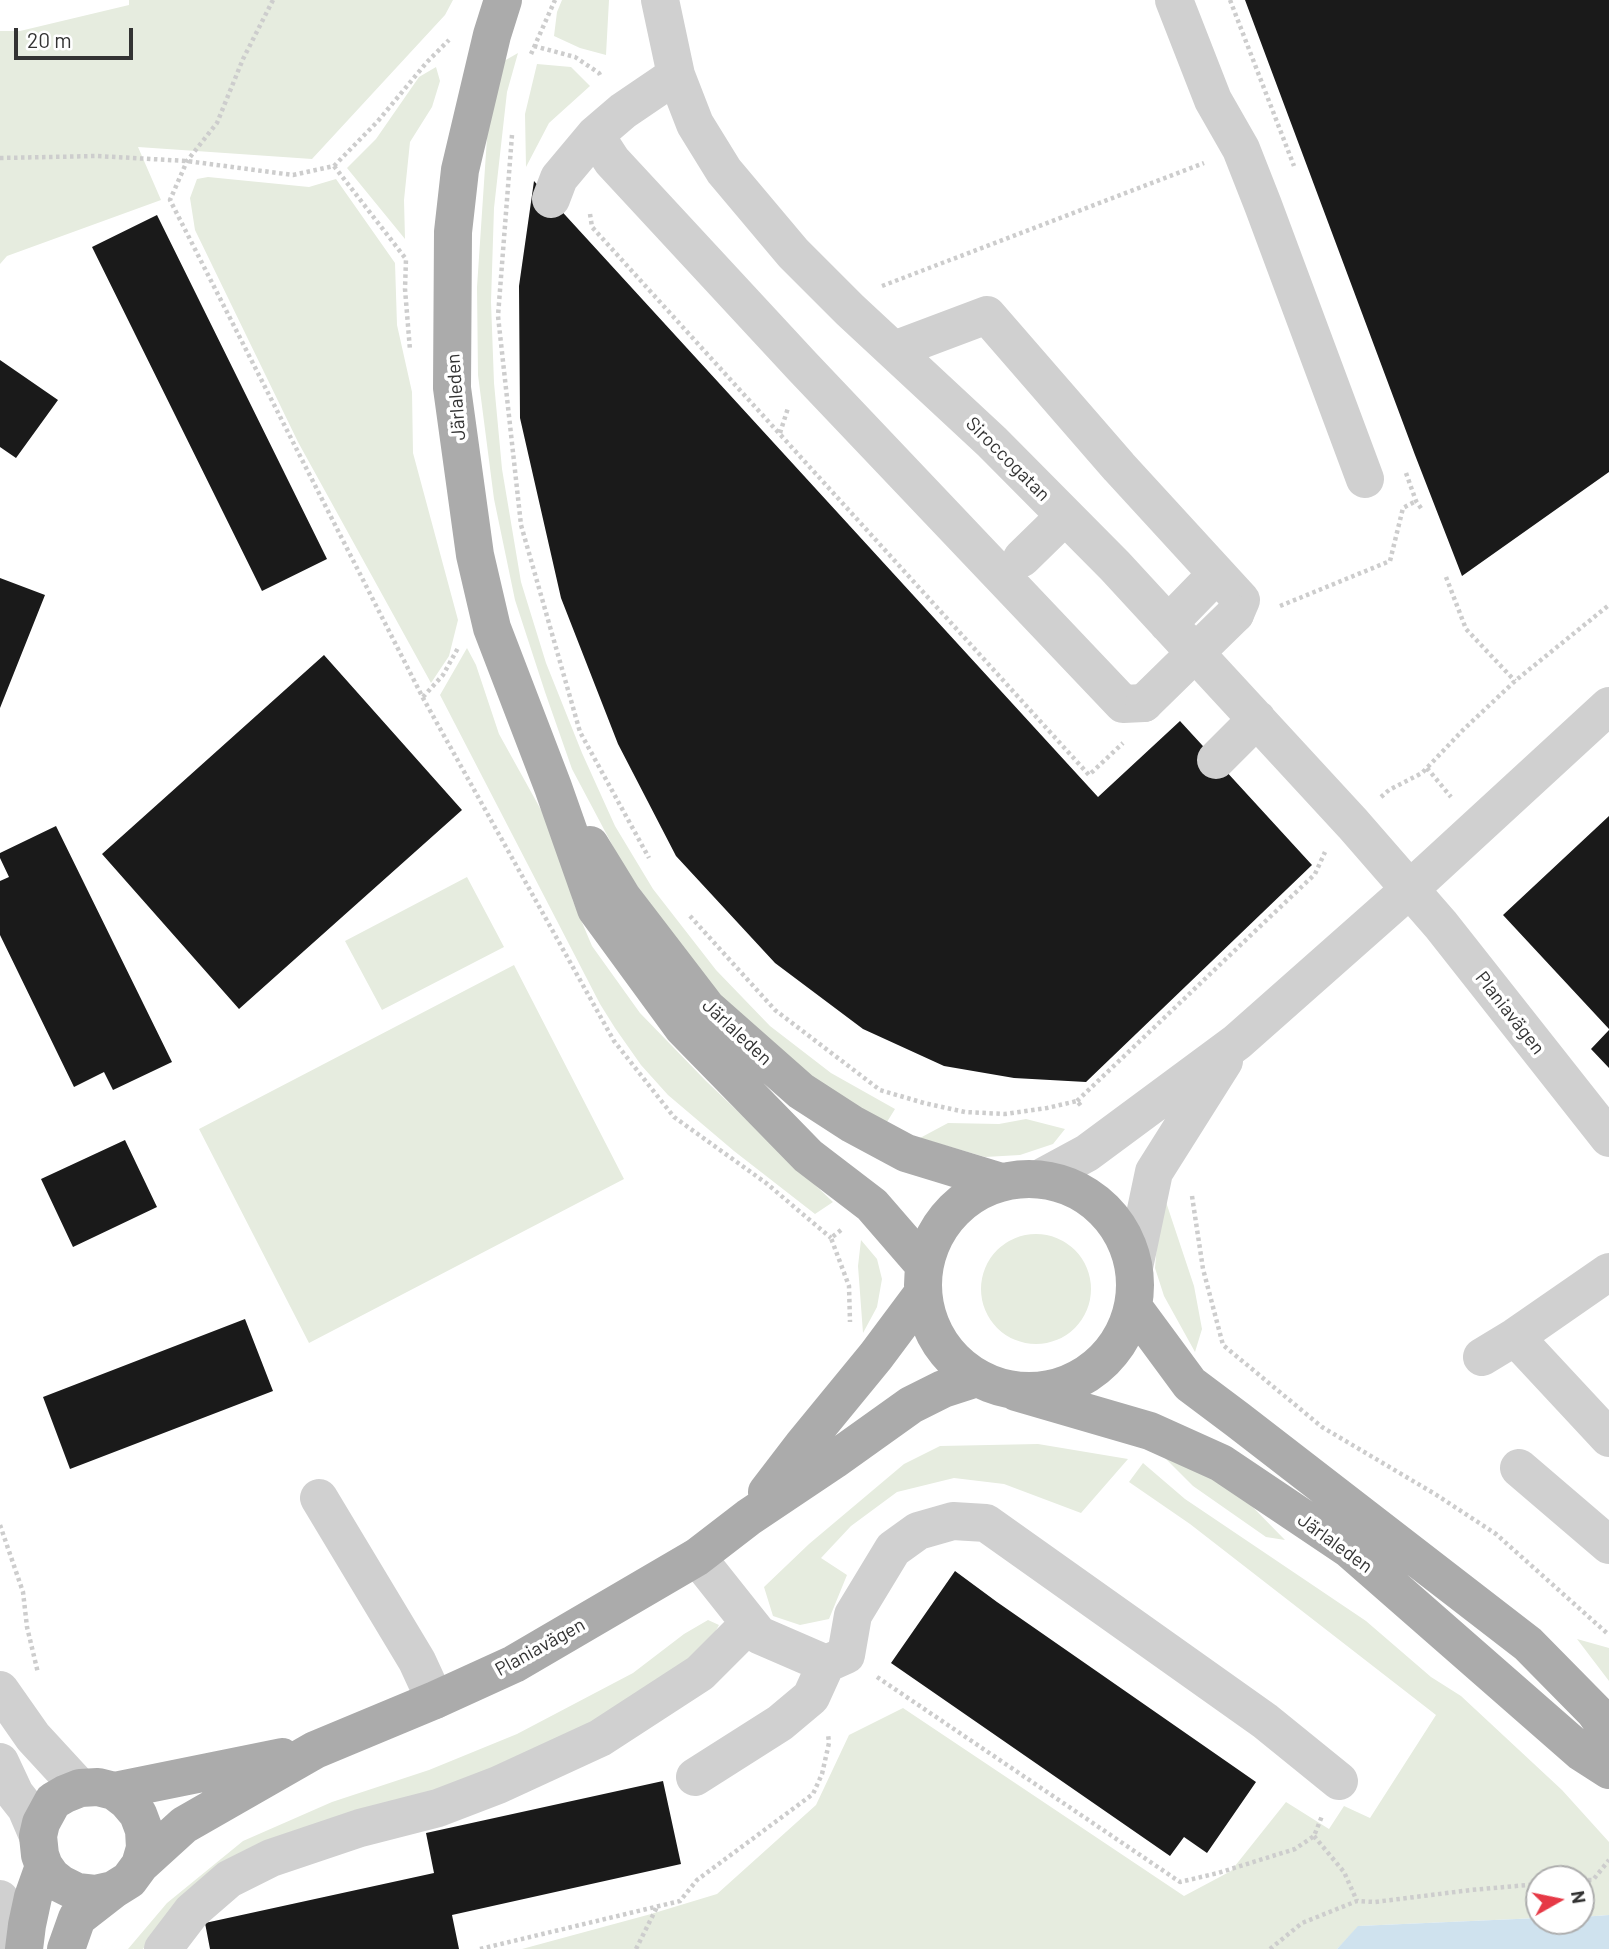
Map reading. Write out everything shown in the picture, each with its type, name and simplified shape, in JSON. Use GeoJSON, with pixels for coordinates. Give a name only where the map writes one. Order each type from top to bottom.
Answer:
{"type":"FeatureCollection","features":[{"type":"Feature","properties":{"kind":"main road","name":"Järlaleden"},"geometry":{"type":"LineString","coordinates":[[498,18],[460,170],[453,232],[452,388],[475,555],[492,628],[596,909],[683,1028],[808,1156],[872,1205],[924,1279]]}},
{"type":"Feature","properties":{"kind":"main road","name":"Järlaleden"},"geometry":{"type":"LineString","coordinates":[[553,787],[622,897],[707,1008],[801,1091],[852,1124],[906,1153],[1001,1182]]}},
{"type":"Feature","properties":{"kind":"main road"},"geometry":{"type":"LineString","coordinates":[[1039,1179],[1073,1188],[1101,1207],[1123,1234],[1134,1267],[1134,1308],[1118,1345],[1091,1373],[1055,1389],[1016,1392],[977,1378],[950,1357],[931,1327],[924,1279],[934,1237],[951,1213],[974,1194],[1001,1182],[1039,1179]]}},
{"type":"Feature","properties":{"kind":"main road","name":"Planiavägen"},"geometry":{"type":"LineString","coordinates":[[749,1517],[803,1445],[876,1356],[924,1279]]}},
{"type":"Feature","properties":{"kind":"main road","name":"Järlaleden"},"geometry":{"type":"LineString","coordinates":[[1134,1308],[1190,1384],[1528,1644],[1595,1712],[1609,1732]]}},
{"type":"Feature","properties":{"kind":"main road","name":"Planiavägen"},"geometry":{"type":"LineString","coordinates":[[66,1949],[78,1918],[184,1825],[315,1750],[514,1664],[697,1557],[749,1517],[834,1461],[911,1405],[943,1389],[977,1378]]}},
{"type":"Feature","properties":{"kind":"main road","name":"Järlaleden"},"geometry":{"type":"LineString","coordinates":[[1016,1392],[1150,1431],[1221,1463],[1349,1549],[1581,1752],[1609,1770]]}},
{"type":"Feature","properties":{"kind":"main road","name":"Planiavägen"},"geometry":{"type":"LineString","coordinates":[[97,1790],[315,1750]]}},
{"type":"Feature","properties":{"kind":"main road"},"geometry":{"type":"LineString","coordinates":[[24,1949],[45,1813],[53,1801],[65,1794],[97,1790],[127,1801],[138,1814],[144,1830],[145,1848],[126,1878],[95,1894],[77,1892],[61,1884],[41,1851]]}},
{"type":"Feature","properties":{"kind":"street","name":"Siroccogatan"},"geometry":{"type":"LineString","coordinates":[[660,0],[676,75],[695,124],[724,171],[793,253],[992,442],[1065,516],[1257,719],[1410,889]]}},
{"type":"Feature","properties":{"kind":"street"},"geometry":{"type":"LineString","coordinates":[[1174,0],[1213,100],[1241,149],[1365,479]]}},
{"type":"Feature","properties":{"kind":"street"},"geometry":{"type":"LineString","coordinates":[[551,199],[559,178],[610,136],[676,75]]}},
{"type":"Feature","properties":{"kind":"street"},"geometry":{"type":"LineString","coordinates":[[610,136],[802,366],[1123,704],[1144,703],[1252,612],[1119,467],[987,315],[894,350]]}},
{"type":"Feature","properties":{"kind":"street"},"geometry":{"type":"LineString","coordinates":[[1022,558],[1065,516]]}},
{"type":"Feature","properties":{"kind":"street"},"geometry":{"type":"LineString","coordinates":[[1168,624],[1206,585]]}},
{"type":"Feature","properties":{"kind":"street"},"geometry":{"type":"LineString","coordinates":[[1039,1179],[1087,1153],[1237,1042],[1410,889],[1609,706]]}},
{"type":"Feature","properties":{"kind":"street"},"geometry":{"type":"LineString","coordinates":[[1216,760],[1257,719]]}},
{"type":"Feature","properties":{"kind":"street","name":"Planiavägen"},"geometry":{"type":"LineString","coordinates":[[1410,889],[1609,1138]]}},
{"type":"Feature","properties":{"kind":"street"},"geometry":{"type":"LineString","coordinates":[[1134,1267],[1154,1172],[1237,1042]]}},
{"type":"Feature","properties":{"kind":"street"},"geometry":{"type":"LineString","coordinates":[[1482,1357],[1609,1272]]}},
{"type":"Feature","properties":{"kind":"street"},"geometry":{"type":"LineString","coordinates":[[1515,1337],[1609,1437]]}},
{"type":"Feature","properties":{"kind":"street"},"geometry":{"type":"LineString","coordinates":[[1519,1468],[1609,1545]]}},
{"type":"Feature","properties":{"kind":"street"},"geometry":{"type":"LineString","coordinates":[[319,1498],[416,1661],[435,1700]]}},
{"type":"Feature","properties":{"kind":"street"},"geometry":{"type":"LineString","coordinates":[[695,1777],[780,1723],[828,1672],[853,1615],[893,1549],[918,1531],[953,1521],[986,1523],[1265,1721],[1339,1781]]}},
{"type":"Feature","properties":{"kind":"street"},"geometry":{"type":"LineString","coordinates":[[697,1557],[759,1635],[828,1672]]}},
{"type":"Feature","properties":{"kind":"street"},"geometry":{"type":"LineString","coordinates":[[163,1949],[192,1911],[229,1879],[271,1858],[360,1828],[438,1808],[600,1738],[700,1674],[749,1624]]}},
{"type":"Feature","properties":{"kind":"street"},"geometry":{"type":"LineString","coordinates":[[0,1689],[46,1753],[97,1790]]}},
{"type":"Feature","properties":{"kind":"street"},"geometry":{"type":"LineString","coordinates":[[0,1762],[15,1794],[26,1808],[41,1851]]}},
{"type":"Feature","properties":{"kind":"street"},"geometry":{"type":"LineString","coordinates":[[0,1899],[9,1949]]}},
{"type":"Feature","properties":{"kind":"path"},"geometry":{"type":"LineString","coordinates":[[273,0],[243,59],[216,123],[187,161],[170,200],[423,698],[614,1041],[674,1117],[766,1183],[831,1238],[849,1286],[850,1327]]}},
{"type":"Feature","properties":{"kind":"path"},"geometry":{"type":"LineString","coordinates":[[529,58],[555,0]]}},
{"type":"Feature","properties":{"kind":"path"},"geometry":{"type":"LineString","coordinates":[[0,158],[97,156],[187,161],[293,175],[334,166],[462,27],[498,18],[535,46],[575,57],[599,73],[610,136],[589,209],[592,227],[1089,775],[1124,742]]}},
{"type":"Feature","properties":{"kind":"path"},"geometry":{"type":"LineString","coordinates":[[513,122],[498,316],[521,525],[580,732],[651,864]]}},
{"type":"Feature","properties":{"kind":"path"},"geometry":{"type":"LineString","coordinates":[[850,310],[881,286],[1282,135]]}},
{"type":"Feature","properties":{"kind":"path"},"geometry":{"type":"LineString","coordinates":[[779,434],[802,366]]}},
{"type":"Feature","properties":{"kind":"path"},"geometry":{"type":"LineString","coordinates":[[1252,612],[1390,561],[1403,508],[1416,501]]}},
{"type":"Feature","properties":{"kind":"path"},"geometry":{"type":"LineString","coordinates":[[1446,578],[1466,629],[1515,681]]}},
{"type":"Feature","properties":{"kind":"path"},"geometry":{"type":"LineString","coordinates":[[1427,768],[1449,795]]}},
{"type":"Feature","properties":{"kind":"path"},"geometry":{"type":"LineString","coordinates":[[683,908],[775,1010],[880,1090],[924,1104],[965,1112],[1005,1114],[1077,1101],[1108,1136]]}},
{"type":"Feature","properties":{"kind":"path"},"geometry":{"type":"LineString","coordinates":[[1154,1172],[1191,1189],[1203,1269],[1223,1345],[1322,1427],[1435,1494],[1496,1534],[1609,1635]]}},
{"type":"Feature","properties":{"kind":"path"},"geometry":{"type":"LineString","coordinates":[[831,1238],[872,1205]]}},
{"type":"Feature","properties":{"kind":"path"},"geometry":{"type":"LineString","coordinates":[[0,1525],[23,1592],[27,1627],[38,1674]]}},
{"type":"Feature","properties":{"kind":"path"},"geometry":{"type":"LineString","coordinates":[[480,1949],[680,1901],[697,1880],[813,1794],[829,1743],[826,1717],[828,1672],[1180,1882],[1294,1849],[1314,1836],[1339,1781]]}},
{"type":"Feature","properties":{"kind":"path"},"geometry":{"type":"LineString","coordinates":[[1314,1836],[1344,1872],[1357,1901]]}},
{"type":"Feature","properties":{"kind":"path"},"geometry":{"type":"LineString","coordinates":[[1595,1878],[1609,1860]]}},
{"type":"Feature","properties":{"kind":"path"},"geometry":{"type":"LineString","coordinates":[[1270,1949],[1301,1923],[1357,1901],[1375,1902],[1471,1889],[1525,1885]]}},
{"type":"Feature","properties":{"kind":"path"},"geometry":{"type":"LineString","coordinates":[[636,1949],[657,1907]]}},
{"type":"Feature","properties":{"kind":"shaded area"},"geometry":{"type":"Polygon","coordinates":[[[129,0],[453,0],[445,15],[312,159],[138,147],[161,200],[7,256],[0,264],[0,31],[20,31],[129,5],[129,0]]]}},
{"type":"Feature","properties":{"kind":"shaded area"},"geometry":{"type":"Polygon","coordinates":[[[562,0],[609,0],[606,55],[580,48],[554,36],[557,12],[562,0]]]}},
{"type":"Feature","properties":{"kind":"shaded area"},"geometry":{"type":"Polygon","coordinates":[[[518,53],[507,92],[494,208],[491,302],[494,383],[502,469],[521,582],[546,663],[615,826],[653,889],[716,970],[770,1026],[831,1073],[895,1109],[887,1122],[836,1097],[753,1033],[700,971],[625,869],[572,769],[545,692],[515,600],[494,499],[478,375],[477,287],[488,123],[504,61],[518,53]]]}},
{"type":"Feature","properties":{"kind":"shaded area"},"geometry":{"type":"Polygon","coordinates":[[[537,64],[571,67],[590,86],[549,123],[526,167],[525,114],[537,64]]]}},
{"type":"Feature","properties":{"kind":"shaded area"},"geometry":{"type":"Polygon","coordinates":[[[436,67],[440,81],[432,107],[410,142],[404,200],[405,239],[347,168],[376,139],[419,77],[436,67]]]}},
{"type":"Feature","properties":{"kind":"shaded area"},"geometry":{"type":"Polygon","coordinates":[[[208,177],[309,187],[336,179],[395,263],[397,325],[412,392],[413,453],[458,620],[449,656],[431,683],[298,442],[195,230],[190,198],[197,179],[208,177]]]}},
{"type":"Feature","properties":{"kind":"shaded area"},"geometry":{"type":"Polygon","coordinates":[[[467,648],[476,665],[499,734],[556,837],[573,901],[592,946],[640,1013],[706,1081],[833,1202],[815,1214],[668,1095],[641,1065],[600,1004],[440,695],[467,648]]]}},
{"type":"Feature","properties":{"kind":"shaded area"},"geometry":{"type":"Polygon","coordinates":[[[467,877],[504,947],[382,1010],[345,941],[467,877]]]}},
{"type":"Feature","properties":{"kind":"shaded area"},"geometry":{"type":"Polygon","coordinates":[[[514,965],[624,1179],[309,1343],[199,1129],[514,965]]]}},
{"type":"Feature","properties":{"kind":"shaded area"},"geometry":{"type":"Polygon","coordinates":[[[1026,1119],[1065,1129],[1053,1144],[1020,1155],[985,1157],[920,1138],[948,1123],[999,1124],[1026,1119]]]}},
{"type":"Feature","properties":{"kind":"shaded area"},"geometry":{"type":"Polygon","coordinates":[[[1165,1199],[1194,1286],[1202,1329],[1195,1352],[1164,1296],[1155,1268],[1158,1231],[1165,1199]]]}},
{"type":"Feature","properties":{"kind":"shaded area"},"geometry":{"type":"Polygon","coordinates":[[[1036,1234],[1057,1238],[1075,1250],[1087,1268],[1091,1289],[1087,1310],[1075,1328],[1057,1340],[1036,1344],[1015,1340],[997,1328],[985,1310],[981,1289],[985,1268],[997,1250],[1015,1238],[1036,1234]]]}},
{"type":"Feature","properties":{"kind":"shaded area"},"geometry":{"type":"Polygon","coordinates":[[[861,1240],[877,1259],[882,1279],[877,1307],[863,1333],[858,1266],[861,1240]]]}},
{"type":"Feature","properties":{"kind":"shaded area"},"geometry":{"type":"Polygon","coordinates":[[[1038,1444],[1128,1459],[1081,1513],[1004,1484],[954,1478],[897,1492],[851,1526],[821,1558],[847,1575],[829,1619],[800,1625],[773,1616],[764,1587],[809,1544],[904,1464],[940,1446],[1038,1444]]]}},
{"type":"Feature","properties":{"kind":"shaded area"},"geometry":{"type":"Polygon","coordinates":[[[1161,1454],[1238,1492],[1285,1540],[1266,1537],[1193,1486],[1161,1454]]]}},
{"type":"Feature","properties":{"kind":"shaded area"},"geometry":{"type":"Polygon","coordinates":[[[1143,1463],[1185,1499],[1366,1621],[1431,1677],[1461,1696],[1562,1790],[1609,1842],[1609,1915],[1595,1916],[1595,1865],[1525,1865],[1525,1919],[1359,1926],[1337,1949],[522,1949],[717,1894],[816,1805],[849,1735],[903,1708],[1184,1896],[1231,1871],[1286,1802],[1329,1829],[1344,1806],[1370,1818],[1436,1715],[1190,1524],[1129,1482],[1143,1463]]]}},
{"type":"Feature","properties":{"kind":"shaded area"},"geometry":{"type":"Polygon","coordinates":[[[708,1620],[719,1625],[706,1648],[644,1700],[532,1756],[352,1822],[152,1936],[143,1949],[128,1949],[167,1903],[243,1841],[332,1802],[429,1770],[517,1734],[633,1673],[684,1634],[708,1620]]]}},
{"type":"Feature","properties":{"kind":"shaded area"},"geometry":{"type":"Polygon","coordinates":[[[1577,1639],[1609,1648],[1609,1681],[1577,1639]]]}},
{"type":"Feature","properties":{"kind":"water"},"geometry":{"type":"Polygon","coordinates":[[[1609,1915],[1609,1949],[1337,1949],[1358,1926],[1525,1919],[1525,1935],[1595,1935],[1595,1916],[1609,1915]]]}},
{"type":"Feature","properties":{"kind":"building"},"geometry":{"type":"Polygon","coordinates":[[[1245,0],[1609,0],[1609,472],[1462,576],[1415,455],[1245,0]]]}},
{"type":"Feature","properties":{"kind":"building"},"geometry":{"type":"Polygon","coordinates":[[[534,181],[1098,797],[1180,721],[1312,865],[1086,1082],[1014,1078],[944,1066],[863,1029],[775,963],[676,856],[618,744],[561,598],[520,418],[519,286],[534,181]]]}},
{"type":"Feature","properties":{"kind":"building"},"geometry":{"type":"Polygon","coordinates":[[[157,215],[327,559],[262,591],[92,247],[157,215]]]}},
{"type":"Feature","properties":{"kind":"building"},"geometry":{"type":"Polygon","coordinates":[[[0,360],[58,400],[16,458],[0,447],[0,360]]]}},
{"type":"Feature","properties":{"kind":"building"},"geometry":{"type":"Polygon","coordinates":[[[0,578],[45,595],[0,708],[0,578]]]}},
{"type":"Feature","properties":{"kind":"building"},"geometry":{"type":"Polygon","coordinates":[[[324,655],[462,810],[239,1009],[102,854],[324,655]]]}},
{"type":"Feature","properties":{"kind":"building"},"geometry":{"type":"Polygon","coordinates":[[[1609,816],[1609,1029],[1503,915],[1609,816]]]}},
{"type":"Feature","properties":{"kind":"building"},"geometry":{"type":"Polygon","coordinates":[[[56,826],[172,1062],[113,1090],[104,1072],[74,1087],[0,935],[0,881],[9,877],[0,853],[56,826]]]}},
{"type":"Feature","properties":{"kind":"building"},"geometry":{"type":"Polygon","coordinates":[[[1609,1030],[1609,1068],[1591,1049],[1609,1030]]]}},
{"type":"Feature","properties":{"kind":"building"},"geometry":{"type":"Polygon","coordinates":[[[125,1140],[157,1207],[73,1247],[41,1179],[125,1140]]]}},
{"type":"Feature","properties":{"kind":"building"},"geometry":{"type":"Polygon","coordinates":[[[245,1319],[273,1391],[70,1469],[43,1397],[245,1319]]]}},
{"type":"Feature","properties":{"kind":"building"},"geometry":{"type":"Polygon","coordinates":[[[955,1571],[1256,1782],[1207,1853],[1184,1837],[1170,1856],[891,1663],[955,1571]]]}},
{"type":"Feature","properties":{"kind":"building"},"geometry":{"type":"Polygon","coordinates":[[[663,1781],[681,1864],[452,1915],[459,1949],[210,1949],[205,1923],[434,1873],[426,1833],[663,1781]]]}}]}
